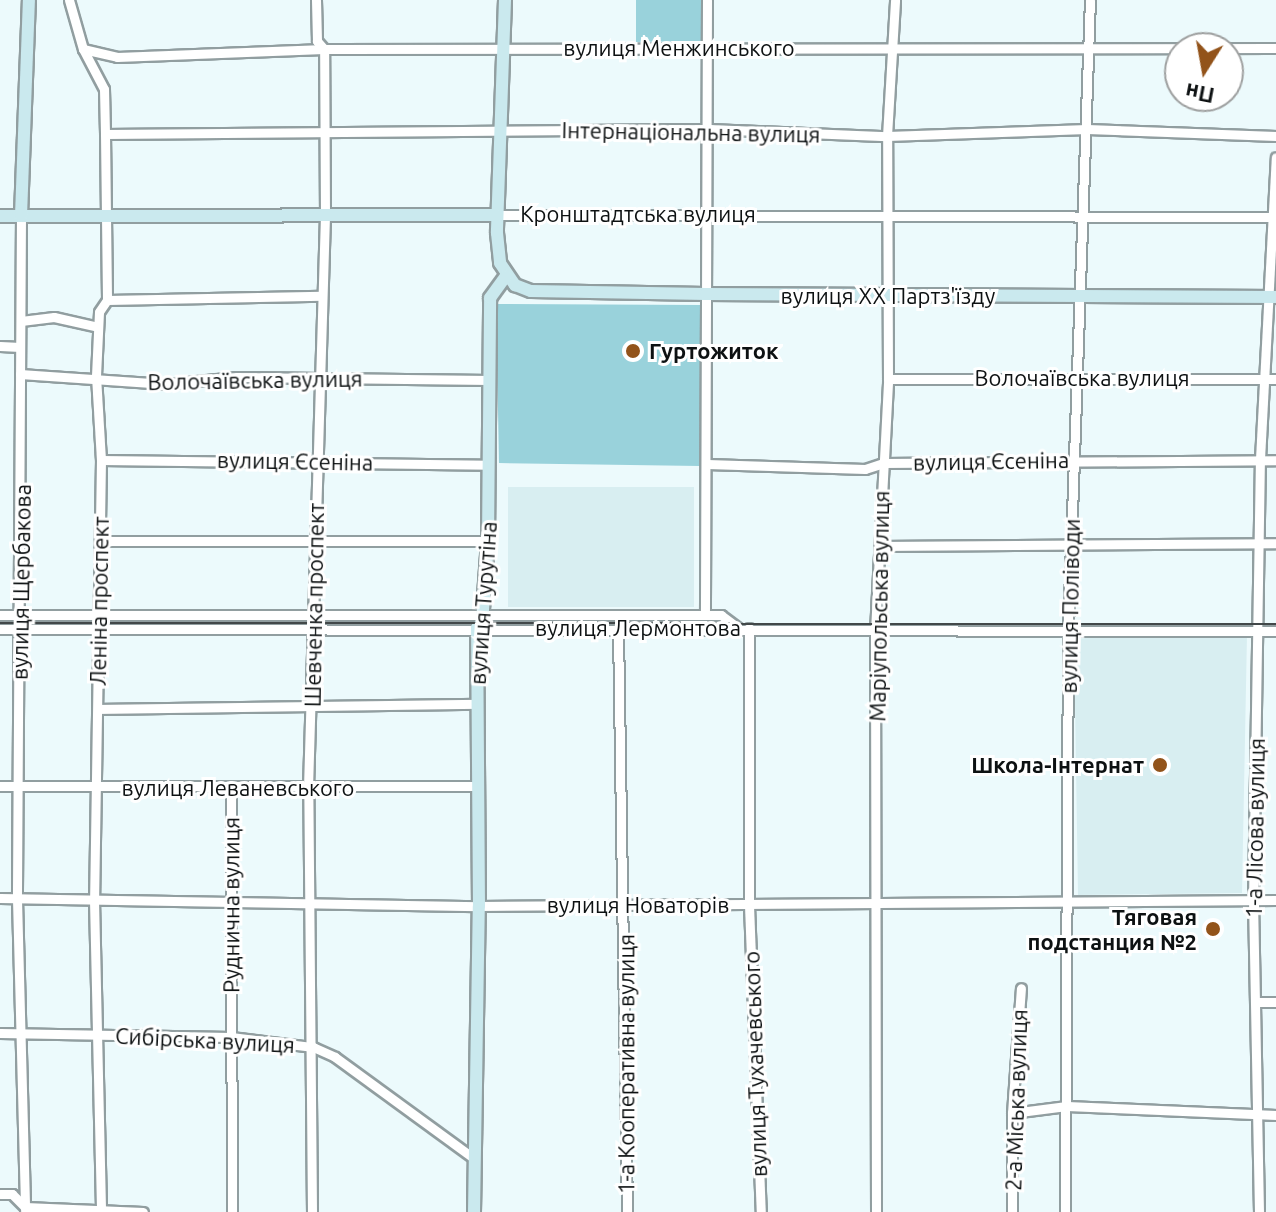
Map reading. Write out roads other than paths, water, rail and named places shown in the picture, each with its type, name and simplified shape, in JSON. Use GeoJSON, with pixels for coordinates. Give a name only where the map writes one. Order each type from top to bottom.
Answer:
{"type":"FeatureCollection","features":[{"type":"Feature","properties":{"kind":"street","name":"вулиця Щербакова"},"geometry":{"type":"LineString","coordinates":[[25,1210],[17,787],[21,629],[21,216],[29,0]]}},
{"type":"Feature","properties":{"kind":"street","name":"Леніна проспект"},"geometry":{"type":"LineString","coordinates":[[69,0],[83,49],[104,89],[107,300],[98,327],[96,376],[101,460],[94,900],[100,1035],[101,1210]]}},
{"type":"Feature","properties":{"kind":"street","name":"Шевченка проспект"},"geometry":{"type":"LineString","coordinates":[[312,1212],[312,903],[308,788],[314,629],[315,460],[325,214],[324,49],[317,41],[316,0]]}},
{"type":"Feature","properties":{"kind":"street"},"geometry":{"type":"LineString","coordinates":[[505,0],[497,215],[506,276]]}},
{"type":"Feature","properties":{"kind":"street"},"geometry":{"type":"LineString","coordinates":[[707,0],[709,129],[705,615],[721,615],[738,628]]}},
{"type":"Feature","properties":{"kind":"street","name":"Маріупольська вулиця"},"geometry":{"type":"LineString","coordinates":[[876,1212],[878,904],[875,631],[888,379],[891,215],[887,136],[895,0]]}},
{"type":"Feature","properties":{"kind":"street","name":"вулиця Поліводи"},"geometry":{"type":"LineString","coordinates":[[1065,1212],[1070,902],[1068,629],[1090,0]]}},
{"type":"Feature","properties":{"kind":"street","name":"вулиця Менжинського"},"geometry":{"type":"LineString","coordinates":[[83,49],[117,57],[324,49],[707,47],[890,51],[1089,45],[1276,48]]}},
{"type":"Feature","properties":{"kind":"street","name":"Інтернаціональна вулиця"},"geometry":{"type":"LineString","coordinates":[[105,134],[709,129],[887,136],[1087,129],[1276,136]]}},
{"type":"Feature","properties":{"kind":"street","name":"1-а Лісова вулиця"},"geometry":{"type":"LineString","coordinates":[[1259,1212],[1260,1113],[1253,901],[1258,543],[1260,459],[1270,379],[1274,297],[1276,157]]}},
{"type":"Feature","properties":{"kind":"street","name":"Кронштадтська вулиця"},"geometry":{"type":"LineString","coordinates":[[0,216],[1083,213],[1275,217]]}},
{"type":"Feature","properties":{"kind":"street","name":"вулиця XX Партз'їзду"},"geometry":{"type":"LineString","coordinates":[[506,276],[531,291],[1274,297]]}},
{"type":"Feature","properties":{"kind":"street","name":"вулиця Турутіна"},"geometry":{"type":"LineString","coordinates":[[474,1212],[472,1157],[479,906],[476,704],[488,541],[490,298],[506,276]]}},
{"type":"Feature","properties":{"kind":"street"},"geometry":{"type":"LineString","coordinates":[[107,300],[322,296]]}},
{"type":"Feature","properties":{"kind":"street"},"geometry":{"type":"LineString","coordinates":[[21,321],[54,317],[98,327]]}},
{"type":"Feature","properties":{"kind":"street"},"geometry":{"type":"LineString","coordinates":[[0,346],[20,347]]}},
{"type":"Feature","properties":{"kind":"street","name":"Волочаївська вулиця"},"geometry":{"type":"LineString","coordinates":[[20,374],[96,376],[166,384],[237,377],[490,380]]}},
{"type":"Feature","properties":{"kind":"street","name":"Волочаївська вулиця"},"geometry":{"type":"LineString","coordinates":[[888,379],[1270,379]]}},
{"type":"Feature","properties":{"kind":"street","name":"вулиця Єсеніна"},"geometry":{"type":"LineString","coordinates":[[101,460],[315,460],[489,465]]}},
{"type":"Feature","properties":{"kind":"street","name":"вулиця Єсеніна"},"geometry":{"type":"LineString","coordinates":[[707,464],[865,469],[883,463],[1276,460]]}},
{"type":"Feature","properties":{"kind":"street"},"geometry":{"type":"LineString","coordinates":[[100,541],[230,544],[315,539],[488,541]]}},
{"type":"Feature","properties":{"kind":"street"},"geometry":{"type":"LineString","coordinates":[[879,546],[1276,543]]}},
{"type":"Feature","properties":{"kind":"street","name":"вулиця Лермонтова"},"geometry":{"type":"LineString","coordinates":[[0,615],[314,616],[618,628],[1276,631]]}},
{"type":"Feature","properties":{"kind":"street","name":"вулиця Лермонтова"},"geometry":{"type":"LineString","coordinates":[[0,629],[314,629],[705,615]]}},
{"type":"Feature","properties":{"kind":"street","name":"1-а Кооперативна вулиця"},"geometry":{"type":"LineString","coordinates":[[618,628],[625,905],[627,1212]]}},
{"type":"Feature","properties":{"kind":"street","name":"вулиця Тухачевського"},"geometry":{"type":"LineString","coordinates":[[749,628],[749,905],[761,1212]]}},
{"type":"Feature","properties":{"kind":"street"},"geometry":{"type":"LineString","coordinates":[[99,709],[476,704]]}},
{"type":"Feature","properties":{"kind":"street","name":"вулиця Леваневського"},"geometry":{"type":"LineString","coordinates":[[0,786],[231,789],[476,786]]}},
{"type":"Feature","properties":{"kind":"street","name":"Руднична вулиця"},"geometry":{"type":"LineString","coordinates":[[231,789],[232,1212]]}},
{"type":"Feature","properties":{"kind":"street","name":"вулиця Новаторів"},"geometry":{"type":"LineString","coordinates":[[0,898],[479,906],[1276,900]]}},
{"type":"Feature","properties":{"kind":"street","name":"2-а Міська вулиця"},"geometry":{"type":"LineString","coordinates":[[1012,1212],[1012,1113],[1021,988]]}},
{"type":"Feature","properties":{"kind":"street"},"geometry":{"type":"LineString","coordinates":[[1256,1002],[1276,1002]]}},
{"type":"Feature","properties":{"kind":"street","name":"Сибірська вулиця"},"geometry":{"type":"LineString","coordinates":[[0,1033],[231,1037],[313,1047],[335,1057],[472,1157]]}},
{"type":"Feature","properties":{"kind":"street"},"geometry":{"type":"LineString","coordinates":[[1012,1113],[1067,1106],[1276,1115]]}},
{"type":"Feature","properties":{"kind":"street"},"geometry":{"type":"LineString","coordinates":[[0,1194],[12,1194],[25,1210],[143,1212]]}},
{"type":"Feature","properties":{"kind":"tram line"},"geometry":{"type":"LineString","coordinates":[[0,623],[1276,624]]}},
{"type":"Feature","properties":{"kind":"place","name":"Гуртожиток"},"geometry":{"type":"Point","coordinates":[633,351]}},
{"type":"Feature","properties":{"kind":"place","name":"Школа-Інтернат"},"geometry":{"type":"Point","coordinates":[1160,765]}},
{"type":"Feature","properties":{"kind":"place","name":"Тяговая подстанция №2"},"geometry":{"type":"Point","coordinates":[1213,929]}}]}
